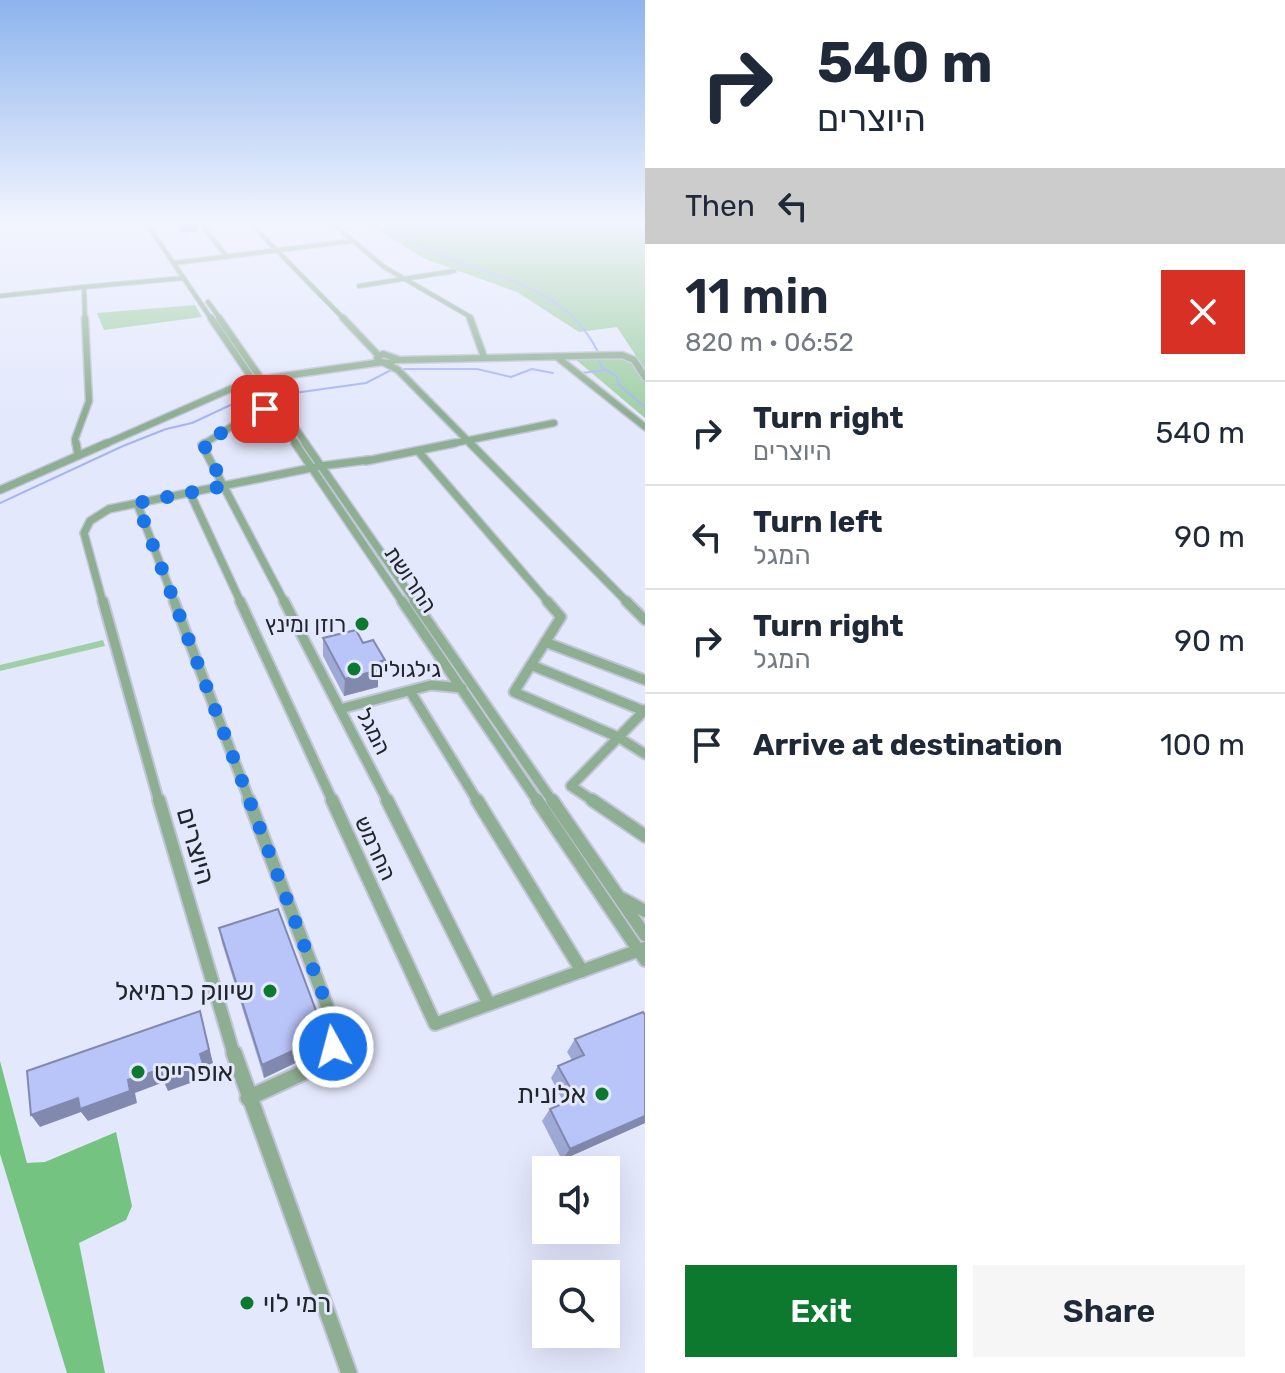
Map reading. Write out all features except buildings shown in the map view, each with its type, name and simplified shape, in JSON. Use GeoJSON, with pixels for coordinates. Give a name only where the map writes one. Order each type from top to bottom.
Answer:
{"type":"FeatureCollection","features":[{"type":"Feature","properties":{"kind":"street"},"geometry":{"type":"LineString","coordinates":[[0,296],[105,285]]}},
{"type":"Feature","properties":{"kind":"street","name":"החרושת"},"geometry":{"type":"LineString","coordinates":[[189,285],[251,380],[318,469],[614,891],[644,946]]}},
{"type":"Feature","properties":{"kind":"street","name":"החרושת"},"geometry":{"type":"LineString","coordinates":[[194,285],[254,367],[449,670],[644,946]]}},
{"type":"Feature","properties":{"kind":"street"},"geometry":{"type":"LineString","coordinates":[[309,285],[373,347],[381,359]]}},
{"type":"Feature","properties":{"kind":"street"},"geometry":{"type":"LineString","coordinates":[[359,286],[364,285]]}},
{"type":"Feature","properties":{"kind":"street"},"geometry":{"type":"LineString","coordinates":[[417,285],[469,316],[484,356]]}},
{"type":"Feature","properties":{"kind":"street"},"geometry":{"type":"LineString","coordinates":[[78,454],[75,439],[89,401],[84,287]]}},
{"type":"Feature","properties":{"kind":"street"},"geometry":{"type":"LineString","coordinates":[[469,355],[475,351],[477,341]]}},
{"type":"Feature","properties":{"kind":"street"},"geometry":{"type":"LineString","coordinates":[[373,347],[395,360],[467,441],[645,620]]}},
{"type":"Feature","properties":{"kind":"street"},"geometry":{"type":"LineString","coordinates":[[381,359],[469,355],[586,356],[624,360],[643,375]]}},
{"type":"Feature","properties":{"kind":"street"},"geometry":{"type":"LineString","coordinates":[[261,378],[381,359],[484,356]]}},
{"type":"Feature","properties":{"kind":"street"},"geometry":{"type":"LineString","coordinates":[[557,357],[645,427]]}},
{"type":"Feature","properties":{"kind":"street"},"geometry":{"type":"LineString","coordinates":[[254,367],[281,373]]}},
{"type":"Feature","properties":{"kind":"street"},"geometry":{"type":"LineString","coordinates":[[0,490],[251,380],[313,370]]}},
{"type":"Feature","properties":{"kind":"street"},"geometry":{"type":"LineString","coordinates":[[270,392],[273,382],[291,375]]}},
{"type":"Feature","properties":{"kind":"street","name":"המגל"},"geometry":{"type":"LineString","coordinates":[[268,404],[202,445],[489,1004]]}},
{"type":"Feature","properties":{"kind":"street","name":"המגל"},"geometry":{"type":"LineString","coordinates":[[253,416],[276,415]]}},
{"type":"Feature","properties":{"kind":"street","name":"היוצרים"},"geometry":{"type":"LineString","coordinates":[[349,1373],[248,1098],[192,919],[84,533],[90,521],[101,512],[137,503],[554,423]]}},
{"type":"Feature","properties":{"kind":"street"},"geometry":{"type":"LineString","coordinates":[[418,451],[561,617],[514,692],[618,737],[645,754]]}},
{"type":"Feature","properties":{"kind":"street","name":"החרמש"},"geometry":{"type":"LineString","coordinates":[[190,493],[435,1024],[644,946]]}},
{"type":"Feature","properties":{"kind":"street"},"geometry":{"type":"LineString","coordinates":[[137,503],[335,1027],[333,1047],[324,1063],[248,1098]]}},
{"type":"Feature","properties":{"kind":"street"},"geometry":{"type":"LineString","coordinates":[[545,642],[645,680]]}},
{"type":"Feature","properties":{"kind":"street"},"geometry":{"type":"LineString","coordinates":[[531,665],[644,710],[571,786],[645,836]]}},
{"type":"Feature","properties":{"kind":"street"},"geometry":{"type":"LineString","coordinates":[[431,685],[449,670]]}},
{"type":"Feature","properties":{"kind":"street"},"geometry":{"type":"LineString","coordinates":[[340,709],[431,685],[462,688]]}},
{"type":"Feature","properties":{"kind":"street"},"geometry":{"type":"LineString","coordinates":[[410,691],[582,971]]}},
{"type":"Feature","properties":{"kind":"street"},"geometry":{"type":"LineString","coordinates":[[614,891],[645,911]]}},
{"type":"Feature","properties":{"kind":"green space"},"geometry":{"type":"Polygon","coordinates":[[[498,285],[645,285],[645,418],[574,358],[636,356],[617,327],[579,332],[517,292],[498,285]]]}},
{"type":"Feature","properties":{"kind":"green space"},"geometry":{"type":"Polygon","coordinates":[[[195,305],[202,317],[104,330],[97,313],[195,305]]]}},
{"type":"Feature","properties":{"kind":"green space"},"geometry":{"type":"Polygon","coordinates":[[[103,640],[105,646],[0,671],[0,665],[103,640]]]}},
{"type":"Feature","properties":{"kind":"green space"},"geometry":{"type":"Polygon","coordinates":[[[0,1061],[27,1163],[45,1162],[116,1132],[132,1206],[126,1220],[79,1243],[105,1373],[67,1373],[0,1154],[0,1061]]]}},
{"type":"Feature","properties":{"kind":"waterway"},"geometry":{"type":"LineString","coordinates":[[522,285],[566,311],[584,329],[598,352]]}},
{"type":"Feature","properties":{"kind":"waterway"},"geometry":{"type":"LineString","coordinates":[[599,360],[601,366],[617,377],[618,384],[645,407]]}},
{"type":"Feature","properties":{"kind":"waterway"},"geometry":{"type":"LineString","coordinates":[[404,369],[477,369],[511,377],[532,369],[553,373]]}},
{"type":"Feature","properties":{"kind":"waterway"},"geometry":{"type":"LineString","coordinates":[[280,395],[366,383],[391,370]]}},
{"type":"Feature","properties":{"kind":"waterway"},"geometry":{"type":"LineString","coordinates":[[582,373],[606,370]]}},
{"type":"Feature","properties":{"kind":"waterway"},"geometry":{"type":"LineString","coordinates":[[0,503],[123,446],[166,429],[192,423],[237,402],[255,399]]}},
{"type":"Feature","properties":{"kind":"place","name":"רוזן ומינץ"},"geometry":{"type":"Point","coordinates":[362,624]}},
{"type":"Feature","properties":{"kind":"place","name":"גילגולים"},"geometry":{"type":"Point","coordinates":[354,669]}},
{"type":"Feature","properties":{"kind":"place","name":"שיווק כרמיאל"},"geometry":{"type":"Point","coordinates":[270,991]}},
{"type":"Feature","properties":{"kind":"place","name":"אופרייט"},"geometry":{"type":"Point","coordinates":[138,1072]}},
{"type":"Feature","properties":{"kind":"place","name":"אלונית"},"geometry":{"type":"Point","coordinates":[602,1094]}},
{"type":"Feature","properties":{"kind":"place","name":"רמי לוי"},"geometry":{"type":"Point","coordinates":[247,1303]}},
{"type":"Feature","properties":{"kind":"route"},"geometry":{"type":"LineString","coordinates":[[265,409],[203,443],[224,486],[137,503],[335,1027],[333,1047]]}}]}
